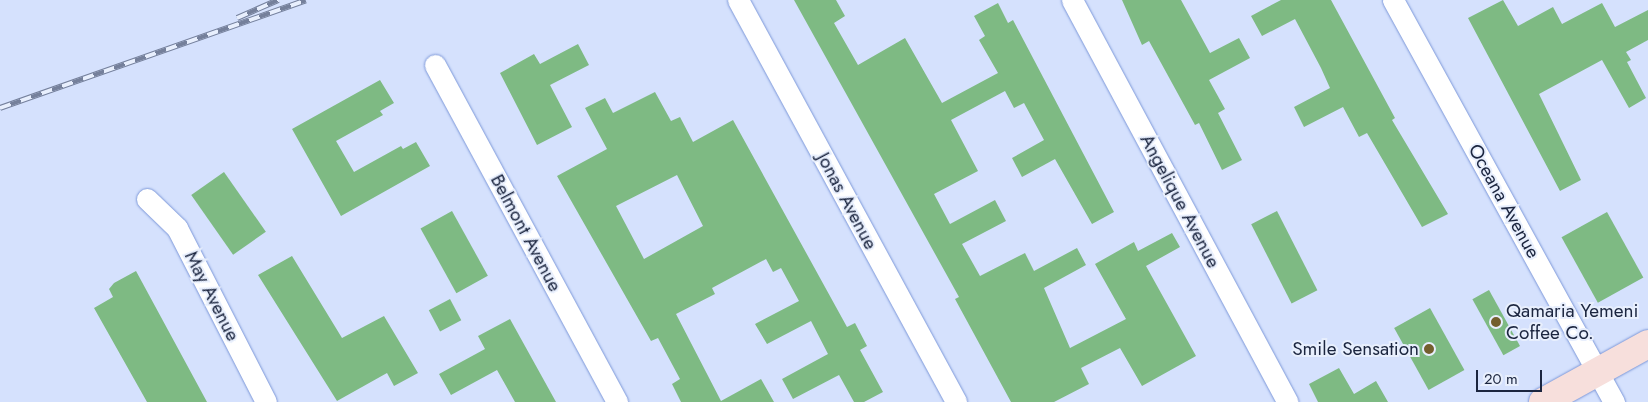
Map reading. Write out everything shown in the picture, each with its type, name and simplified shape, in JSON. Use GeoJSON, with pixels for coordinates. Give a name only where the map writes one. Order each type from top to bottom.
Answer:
{"type":"FeatureCollection","features":[{"type":"Feature","properties":{"kind":"main road"},"geometry":{"type":"LineString","coordinates":[[1543,402],[1648,344]]}},
{"type":"Feature","properties":{"kind":"street","name":"Jonas Avenue"},"geometry":{"type":"LineString","coordinates":[[738,0],[956,402]]}},
{"type":"Feature","properties":{"kind":"street","name":"Angelique Avenue"},"geometry":{"type":"LineString","coordinates":[[1072,0],[1288,402]]}},
{"type":"Feature","properties":{"kind":"street","name":"Oceana Avenue"},"geometry":{"type":"LineString","coordinates":[[1394,0],[1614,402]]}},
{"type":"Feature","properties":{"kind":"street","name":"Belmont Avenue"},"geometry":{"type":"LineString","coordinates":[[435,65],[617,402]]}},
{"type":"Feature","properties":{"kind":"street","name":"May Avenue"},"geometry":{"type":"LineString","coordinates":[[146,199],[177,228],[266,402]]}},
{"type":"Feature","properties":{"kind":"building"},"geometry":{"type":"Polygon","coordinates":[[[794,0],[836,0],[845,16],[834,23],[858,65],[905,38],[942,103],[998,73],[979,40],[985,36],[974,16],[998,3],[1008,23],[1013,20],[1114,212],[1092,224],[1055,159],[1022,177],[1012,158],[1044,140],[1024,103],[1014,108],[1005,91],[951,120],[978,171],[934,194],[950,224],[995,200],[1006,221],[962,244],[980,276],[1025,253],[1034,271],[1077,248],[1086,265],[1044,288],[1070,348],[1126,319],[1095,264],[1134,242],[1138,251],[1172,233],[1180,247],[1146,266],[1196,356],[1142,386],[1120,348],[1081,368],[1089,384],[1054,402],[1011,402],[955,299],[959,297],[794,0]]]}},
{"type":"Feature","properties":{"kind":"building"},"geometry":{"type":"Polygon","coordinates":[[[1122,0],[1181,0],[1210,53],[1239,38],[1250,58],[1209,80],[1225,109],[1218,113],[1242,160],[1222,170],[1199,123],[1195,125],[1149,41],[1142,45],[1122,0]]]}},
{"type":"Feature","properties":{"kind":"building"},"geometry":{"type":"Polygon","coordinates":[[[1281,0],[1331,0],[1395,118],[1392,120],[1448,214],[1422,227],[1367,133],[1359,137],[1343,107],[1304,127],[1294,107],[1330,88],[1295,19],[1262,36],[1251,16],[1281,0]]]}},
{"type":"Feature","properties":{"kind":"building"},"geometry":{"type":"Polygon","coordinates":[[[1503,0],[1518,26],[1553,7],[1562,24],[1602,3],[1615,27],[1648,10],[1648,40],[1626,52],[1631,60],[1627,62],[1646,98],[1629,108],[1602,60],[1539,94],[1581,180],[1560,191],[1468,18],[1503,0]]]}},
{"type":"Feature","properties":{"kind":"building"},"geometry":{"type":"Polygon","coordinates":[[[578,44],[589,65],[550,85],[572,127],[537,145],[500,73],[534,54],[540,64],[578,44]]]}},
{"type":"Feature","properties":{"kind":"building"},"geometry":{"type":"Polygon","coordinates":[[[380,80],[394,103],[380,111],[383,115],[336,141],[354,172],[401,146],[403,149],[416,142],[430,166],[341,216],[292,129],[380,80]]]}},
{"type":"Feature","properties":{"kind":"building"},"geometry":{"type":"Polygon","coordinates":[[[655,92],[671,121],[680,117],[693,142],[733,120],[847,327],[855,323],[867,346],[860,350],[883,392],[864,402],[854,402],[839,375],[793,399],[782,379],[828,354],[811,321],[767,344],[755,324],[799,301],[781,268],[773,272],[766,259],[712,288],[715,294],[676,314],[721,401],[761,379],[774,402],[681,402],[672,384],[680,379],[658,338],[651,341],[557,176],[607,149],[585,108],[605,98],[613,113],[655,92]],[[677,175],[616,206],[644,259],[703,226],[677,175]]]}},
{"type":"Feature","properties":{"kind":"building"},"geometry":{"type":"Polygon","coordinates":[[[224,172],[266,232],[233,255],[191,195],[224,172]]]}},
{"type":"Feature","properties":{"kind":"building"},"geometry":{"type":"Polygon","coordinates":[[[452,211],[488,276],[456,293],[421,228],[452,211]]]}},
{"type":"Feature","properties":{"kind":"building"},"geometry":{"type":"Polygon","coordinates":[[[1277,211],[1317,290],[1292,303],[1251,224],[1277,211]]]}},
{"type":"Feature","properties":{"kind":"building"},"geometry":{"type":"Polygon","coordinates":[[[1607,212],[1643,278],[1598,303],[1562,237],[1607,212]]]}},
{"type":"Feature","properties":{"kind":"building"},"geometry":{"type":"Polygon","coordinates":[[[292,256],[342,338],[384,316],[418,373],[394,386],[387,373],[337,401],[258,275],[292,256]]]}},
{"type":"Feature","properties":{"kind":"building"},"geometry":{"type":"Polygon","coordinates":[[[136,271],[207,402],[147,402],[94,308],[113,297],[109,289],[114,283],[136,271]]]}},
{"type":"Feature","properties":{"kind":"building","name":"Qamaria Yemeni Coffee Co."},"geometry":{"type":"Polygon","coordinates":[[[1489,290],[1520,346],[1503,355],[1472,299],[1489,290]]]}},
{"type":"Feature","properties":{"kind":"building"},"geometry":{"type":"Polygon","coordinates":[[[450,299],[461,320],[440,331],[429,310],[450,299]]]}},
{"type":"Feature","properties":{"kind":"building","name":"Smile Sensation"},"geometry":{"type":"Polygon","coordinates":[[[1430,308],[1464,370],[1429,390],[1394,328],[1430,308]]]}},
{"type":"Feature","properties":{"kind":"building"},"geometry":{"type":"Polygon","coordinates":[[[510,319],[556,402],[515,402],[497,370],[451,395],[439,374],[485,349],[478,336],[510,319]]]}},
{"type":"Feature","properties":{"kind":"building"},"geometry":{"type":"Polygon","coordinates":[[[1339,368],[1354,394],[1376,381],[1388,402],[1318,402],[1309,384],[1339,368]]]}},
{"type":"Feature","properties":{"kind":"railway"},"geometry":{"type":"LineString","coordinates":[[237,18],[278,0]]}},
{"type":"Feature","properties":{"kind":"railway"},"geometry":{"type":"LineString","coordinates":[[0,108],[306,0]]}},
{"type":"Feature","properties":{"kind":"place","name":"Qamaria Yemeni Coffee Co."},"geometry":{"type":"Point","coordinates":[1496,322]}},
{"type":"Feature","properties":{"kind":"place","name":"Smile Sensation"},"geometry":{"type":"Point","coordinates":[1429,349]}}]}
